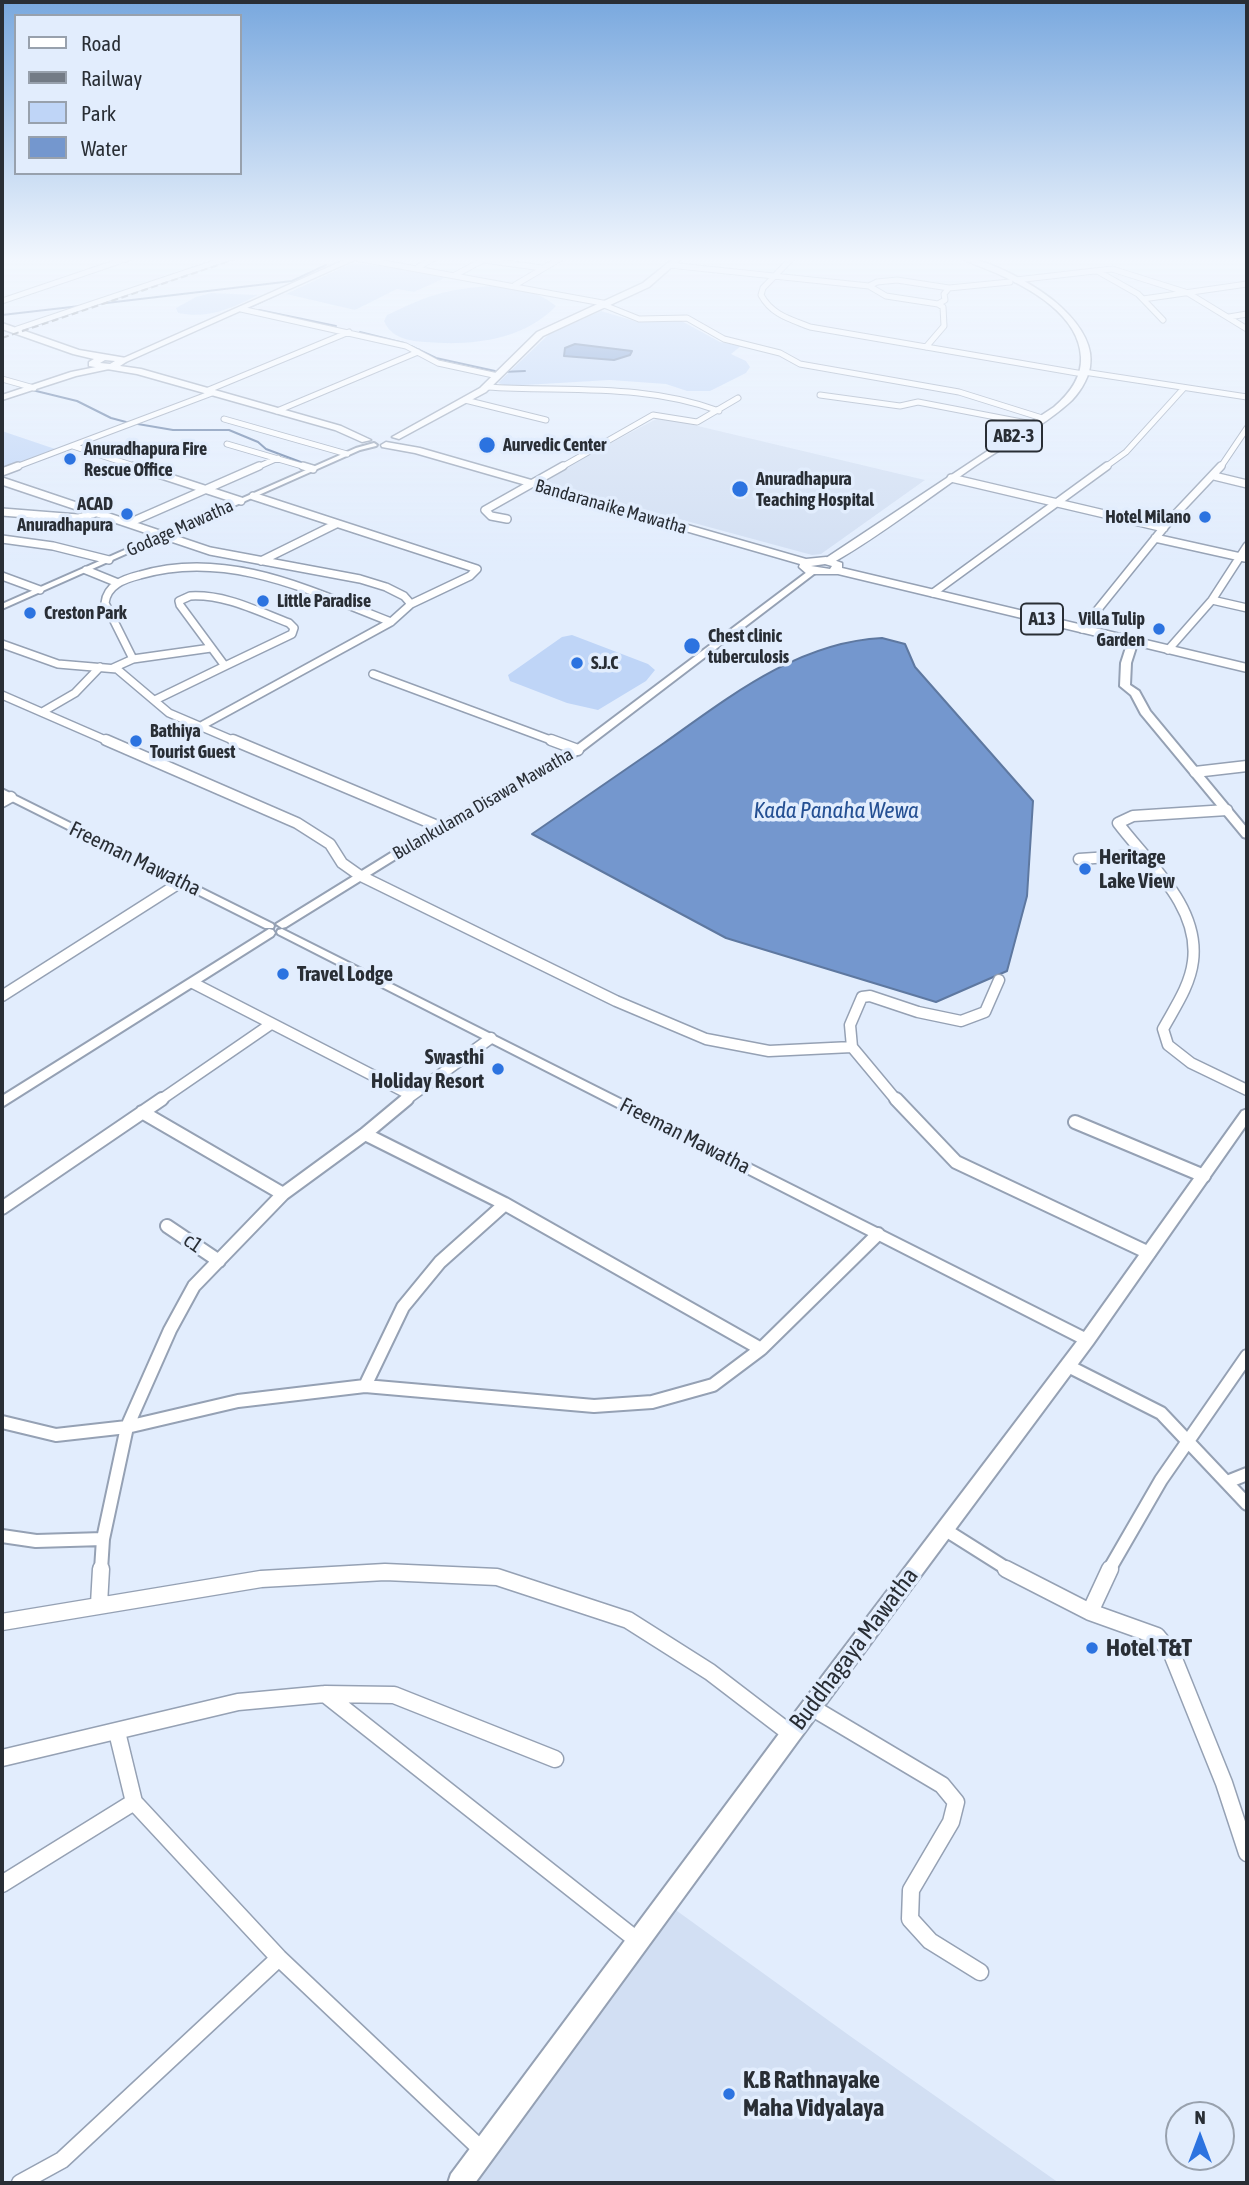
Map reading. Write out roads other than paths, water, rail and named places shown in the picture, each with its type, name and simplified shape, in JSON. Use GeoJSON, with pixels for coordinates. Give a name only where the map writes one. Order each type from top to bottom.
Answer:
{"type":"FeatureCollection","features":[{"type":"Feature","properties":{"kind":"highway","name":"Bandaranaike Mawatha"},"geometry":{"type":"LineString","coordinates":[[89,361],[113,362],[338,428],[373,441],[416,450],[808,567]]}},
{"type":"Feature","properties":{"kind":"highway","name":"Bandaranaike Mawatha"},"geometry":{"type":"LineString","coordinates":[[396,439],[416,450]]}},
{"type":"Feature","properties":{"kind":"highway"},"geometry":{"type":"LineString","coordinates":[[373,441],[396,439]]}},
{"type":"Feature","properties":{"kind":"highway"},"geometry":{"type":"LineString","coordinates":[[808,567],[828,573],[833,565]]}},
{"type":"Feature","properties":{"kind":"highway","name":"A13"},"geometry":{"type":"LineString","coordinates":[[833,565],[933,593],[1247,668]]}},
{"type":"Feature","properties":{"kind":"main road"},"geometry":{"type":"LineString","coordinates":[[2,398],[118,360]]}},
{"type":"Feature","properties":{"kind":"main road"},"geometry":{"type":"LineString","coordinates":[[373,441],[415,425],[465,400],[487,387],[514,360]]}},
{"type":"Feature","properties":{"kind":"main road"},"geometry":{"type":"LineString","coordinates":[[1083,373],[1085,360]]}},
{"type":"Feature","properties":{"kind":"main road"},"geometry":{"type":"LineString","coordinates":[[74,374],[89,361]]}},
{"type":"Feature","properties":{"kind":"main road","name":"AB2-3"},"geometry":{"type":"LineString","coordinates":[[833,565],[951,478],[1066,403],[1075,392],[1083,373]]}},
{"type":"Feature","properties":{"kind":"main road"},"geometry":{"type":"LineString","coordinates":[[396,439],[415,425]]}},
{"type":"Feature","properties":{"kind":"main road","name":"Bulankulama Disawa Mawatha"},"geometry":{"type":"LineString","coordinates":[[2,1101],[193,983],[359,874],[560,763],[808,567]]}},
{"type":"Feature","properties":{"kind":"main road"},"geometry":{"type":"LineString","coordinates":[[1133,641],[1126,663],[1125,686],[1135,693],[1145,712],[1247,835]]}},
{"type":"Feature","properties":{"kind":"main road","name":"Buddhagaya Mawatha"},"geometry":{"type":"LineString","coordinates":[[460,2183],[811,1707],[1068,1366],[1204,1176],[1244,1126]]}},
{"type":"Feature","properties":{"kind":"street"},"geometry":{"type":"LineString","coordinates":[[2,472],[125,427],[284,360]]}},
{"type":"Feature","properties":{"kind":"street"},"geometry":{"type":"LineString","coordinates":[[276,411],[399,360]]}},
{"type":"Feature","properties":{"kind":"street"},"geometry":{"type":"LineString","coordinates":[[433,360],[498,376]]}},
{"type":"Feature","properties":{"kind":"street"},"geometry":{"type":"LineString","coordinates":[[793,360],[800,364],[959,392],[1042,418]]}},
{"type":"Feature","properties":{"kind":"street"},"geometry":{"type":"LineString","coordinates":[[1004,360],[1247,397]]}},
{"type":"Feature","properties":{"kind":"street"},"geometry":{"type":"LineString","coordinates":[[2,379],[34,388]]}},
{"type":"Feature","properties":{"kind":"street"},"geometry":{"type":"LineString","coordinates":[[487,387],[664,396],[697,402],[719,411]]}},
{"type":"Feature","properties":{"kind":"street"},"geometry":{"type":"LineString","coordinates":[[933,593],[1126,452],[1183,389]]}},
{"type":"Feature","properties":{"kind":"street"},"geometry":{"type":"LineString","coordinates":[[820,395],[900,406],[918,402],[1032,424]]}},
{"type":"Feature","properties":{"kind":"street"},"geometry":{"type":"LineString","coordinates":[[507,519],[491,516],[485,510],[653,415],[692,423],[719,411],[738,398]]}},
{"type":"Feature","properties":{"kind":"street"},"geometry":{"type":"LineString","coordinates":[[465,400],[545,419]]}},
{"type":"Feature","properties":{"kind":"street"},"geometry":{"type":"LineString","coordinates":[[224,419],[347,454]]}},
{"type":"Feature","properties":{"kind":"street"},"geometry":{"type":"LineString","coordinates":[[1082,629],[1155,538],[1214,476],[1247,428]]}},
{"type":"Feature","properties":{"kind":"street","name":"Godage Mawatha"},"geometry":{"type":"LineString","coordinates":[[2,607],[373,441]]}},
{"type":"Feature","properties":{"kind":"street"},"geometry":{"type":"LineString","coordinates":[[227,444],[313,469]]}},
{"type":"Feature","properties":{"kind":"street"},"geometry":{"type":"LineString","coordinates":[[73,446],[241,501]]}},
{"type":"Feature","properties":{"kind":"street"},"geometry":{"type":"LineString","coordinates":[[130,523],[278,458]]}},
{"type":"Feature","properties":{"kind":"street"},"geometry":{"type":"LineString","coordinates":[[1214,476],[1247,484]]}},
{"type":"Feature","properties":{"kind":"street"},"geometry":{"type":"LineString","coordinates":[[951,478],[1164,528]]}},
{"type":"Feature","properties":{"kind":"street"},"geometry":{"type":"LineString","coordinates":[[2,481],[239,559],[360,579],[386,587],[404,596],[411,604]]}},
{"type":"Feature","properties":{"kind":"street"},"geometry":{"type":"LineString","coordinates":[[201,726],[391,622],[411,604],[470,576],[477,569],[253,496]]}},
{"type":"Feature","properties":{"kind":"street"},"geometry":{"type":"LineString","coordinates":[[2,512],[78,518],[96,513]]}},
{"type":"Feature","properties":{"kind":"street"},"geometry":{"type":"LineString","coordinates":[[261,561],[336,524]]}},
{"type":"Feature","properties":{"kind":"street"},"geometry":{"type":"LineString","coordinates":[[1155,538],[1243,558]]}},
{"type":"Feature","properties":{"kind":"street"},"geometry":{"type":"LineString","coordinates":[[2,539],[53,546],[109,560]]}},
{"type":"Feature","properties":{"kind":"street"},"geometry":{"type":"LineString","coordinates":[[1168,650],[1212,600],[1243,558],[1247,546]]}},
{"type":"Feature","properties":{"kind":"street"},"geometry":{"type":"LineString","coordinates":[[133,659],[106,603],[107,593],[118,583],[174,567],[230,567],[253,572],[391,622]]}},
{"type":"Feature","properties":{"kind":"street"},"geometry":{"type":"LineString","coordinates":[[86,570],[118,583]]}},
{"type":"Feature","properties":{"kind":"street"},"geometry":{"type":"LineString","coordinates":[[2,576],[40,590]]}},
{"type":"Feature","properties":{"kind":"street"},"geometry":{"type":"LineString","coordinates":[[155,700],[225,667],[292,634],[294,628],[289,623],[214,596],[200,594],[183,598],[179,601],[180,605],[225,667]]}},
{"type":"Feature","properties":{"kind":"street"},"geometry":{"type":"LineString","coordinates":[[1212,600],[1247,608]]}},
{"type":"Feature","properties":{"kind":"street"},"geometry":{"type":"LineString","coordinates":[[2,644],[58,664],[113,668],[169,713],[440,827]]}},
{"type":"Feature","properties":{"kind":"street"},"geometry":{"type":"LineString","coordinates":[[113,668],[133,659],[211,648]]}},
{"type":"Feature","properties":{"kind":"street"},"geometry":{"type":"LineString","coordinates":[[2,657],[16,650]]}},
{"type":"Feature","properties":{"kind":"street"},"geometry":{"type":"LineString","coordinates":[[44,711],[68,698],[93,678],[100,667]]}},
{"type":"Feature","properties":{"kind":"street"},"geometry":{"type":"LineString","coordinates":[[373,674],[578,750]]}},
{"type":"Feature","properties":{"kind":"street"},"geometry":{"type":"LineString","coordinates":[[2,695],[297,822],[330,844],[342,863],[359,874],[616,1001],[706,1039],[769,1051],[852,1047]]}},
{"type":"Feature","properties":{"kind":"street"},"geometry":{"type":"LineString","coordinates":[[1195,772],[1247,766]]}},
{"type":"Feature","properties":{"kind":"street","name":"Freeman Mawatha"},"geometry":{"type":"LineString","coordinates":[[5,797],[275,929],[1087,1340]]}},
{"type":"Feature","properties":{"kind":"street"},"geometry":{"type":"LineString","coordinates":[[1227,810],[1122,818],[1118,822],[1184,907],[1195,938],[1187,985],[1163,1029],[1168,1045],[1191,1063],[1247,1090]]}},
{"type":"Feature","properties":{"kind":"street"},"geometry":{"type":"LineString","coordinates":[[1079,859],[1141,855]]}},
{"type":"Feature","properties":{"kind":"street"},"geometry":{"type":"LineString","coordinates":[[2,996],[181,882]]}},
{"type":"Feature","properties":{"kind":"street"},"geometry":{"type":"LineString","coordinates":[[999,980],[985,1012],[961,1021],[918,1013],[870,996],[862,997],[850,1025],[852,1047],[911,1117],[957,1162],[1089,1227],[1149,1253]]}},
{"type":"Feature","properties":{"kind":"street"},"geometry":{"type":"LineString","coordinates":[[193,983],[411,1095]]}},
{"type":"Feature","properties":{"kind":"street"},"geometry":{"type":"LineString","coordinates":[[2,1208],[271,1024]]}},
{"type":"Feature","properties":{"kind":"street"},"geometry":{"type":"LineString","coordinates":[[99,1604],[103,1539],[127,1427],[170,1330],[194,1286],[283,1194],[365,1134],[411,1095],[491,1038]]}},
{"type":"Feature","properties":{"kind":"street"},"geometry":{"type":"LineString","coordinates":[[142,1112],[283,1194]]}},
{"type":"Feature","properties":{"kind":"street"},"geometry":{"type":"LineString","coordinates":[[1075,1122],[1204,1176]]}},
{"type":"Feature","properties":{"kind":"street"},"geometry":{"type":"LineString","coordinates":[[365,1134],[505,1204],[761,1349]]}},
{"type":"Feature","properties":{"kind":"street"},"geometry":{"type":"LineString","coordinates":[[365,1387],[403,1307],[440,1262],[505,1204]]}},
{"type":"Feature","properties":{"kind":"street","name":"c1"},"geometry":{"type":"LineString","coordinates":[[167,1226],[219,1261]]}},
{"type":"Feature","properties":{"kind":"street"},"geometry":{"type":"LineString","coordinates":[[2,1422],[56,1435],[127,1427],[238,1401],[365,1387],[594,1406],[652,1402],[713,1385],[761,1349],[877,1234]]}},
{"type":"Feature","properties":{"kind":"street"},"geometry":{"type":"LineString","coordinates":[[1090,1612],[1106,1574],[1188,1439],[1247,1356]]}},
{"type":"Feature","properties":{"kind":"street"},"geometry":{"type":"LineString","coordinates":[[1068,1366],[1161,1413],[1247,1504]]}},
{"type":"Feature","properties":{"kind":"street"},"geometry":{"type":"LineString","coordinates":[[1227,1482],[1247,1474]]}},
{"type":"Feature","properties":{"kind":"street"},"geometry":{"type":"LineString","coordinates":[[944,1529],[1016,1575],[1090,1612],[1157,1636],[1172,1654],[1224,1783],[1247,1853]]}},
{"type":"Feature","properties":{"kind":"street"},"geometry":{"type":"LineString","coordinates":[[2,1536],[36,1541],[103,1539]]}},
{"type":"Feature","properties":{"kind":"street"},"geometry":{"type":"LineString","coordinates":[[2,1622],[261,1578],[385,1572],[497,1577],[628,1620],[710,1672],[791,1734]]}},
{"type":"Feature","properties":{"kind":"street"},"geometry":{"type":"LineString","coordinates":[[325,1694],[638,1941]]}},
{"type":"Feature","properties":{"kind":"street"},"geometry":{"type":"LineString","coordinates":[[2,1758],[238,1702],[325,1694],[394,1695],[555,1759]]}},
{"type":"Feature","properties":{"kind":"street"},"geometry":{"type":"LineString","coordinates":[[811,1707],[942,1785],[956,1802],[951,1822],[911,1890],[909,1919],[930,1941],[981,1972]]}},
{"type":"Feature","properties":{"kind":"street"},"geometry":{"type":"LineString","coordinates":[[117,1732],[134,1802],[279,1958],[483,2151]]}},
{"type":"Feature","properties":{"kind":"street"},"geometry":{"type":"LineString","coordinates":[[2,1884],[134,1802]]}},
{"type":"Feature","properties":{"kind":"street"},"geometry":{"type":"LineString","coordinates":[[20,2183],[62,2160],[279,1958]]}},
{"type":"Feature","properties":{"kind":"water","name":"Kada Panaha Wewa"},"geometry":{"type":"Polygon","coordinates":[[[882,638],[905,644],[915,667],[1033,801],[1027,896],[1007,971],[936,1002],[726,938],[532,834],[766,675],[822,650],[851,642],[882,638]]]}},
{"type":"Feature","properties":{"kind":"waterway"},"geometry":{"type":"LineString","coordinates":[[445,360],[495,371]]}},
{"type":"Feature","properties":{"kind":"waterway"},"geometry":{"type":"LineString","coordinates":[[502,372],[525,371]]}},
{"type":"Feature","properties":{"kind":"waterway"},"geometry":{"type":"LineString","coordinates":[[32,390],[77,401],[111,418],[126,422],[173,430],[229,430],[258,442],[266,449],[306,464]]}},
{"type":"Feature","properties":{"kind":"place","name":"Aurvedic Center"},"geometry":{"type":"Point","coordinates":[487,445]}},
{"type":"Feature","properties":{"kind":"place","name":"Anuradhapura Fire Rescue Office"},"geometry":{"type":"Point","coordinates":[70,459]}},
{"type":"Feature","properties":{"kind":"place","name":"Anuradhapura Teaching Hospital"},"geometry":{"type":"Point","coordinates":[740,489]}},
{"type":"Feature","properties":{"kind":"place","name":"ACAD Anuradhapura"},"geometry":{"type":"Point","coordinates":[127,514]}},
{"type":"Feature","properties":{"kind":"place","name":"Hotel Milano"},"geometry":{"type":"Point","coordinates":[1205,517]}},
{"type":"Feature","properties":{"kind":"place","name":"Little Paradise"},"geometry":{"type":"Point","coordinates":[263,601]}},
{"type":"Feature","properties":{"kind":"place","name":"Creston Park"},"geometry":{"type":"Point","coordinates":[30,613]}},
{"type":"Feature","properties":{"kind":"place","name":"Villa Tulip Garden"},"geometry":{"type":"Point","coordinates":[1159,629]}},
{"type":"Feature","properties":{"kind":"place","name":"Chest clinic tuberculosis"},"geometry":{"type":"Point","coordinates":[692,646]}},
{"type":"Feature","properties":{"kind":"place","name":"S.J.C"},"geometry":{"type":"Point","coordinates":[577,663]}},
{"type":"Feature","properties":{"kind":"place","name":"Bathiya Tourist Guest"},"geometry":{"type":"Point","coordinates":[136,741]}},
{"type":"Feature","properties":{"kind":"place","name":"Heritage Lake View"},"geometry":{"type":"Point","coordinates":[1085,869]}},
{"type":"Feature","properties":{"kind":"place","name":"Travel Lodge"},"geometry":{"type":"Point","coordinates":[283,974]}},
{"type":"Feature","properties":{"kind":"place","name":"Swasthi Holiday Resort"},"geometry":{"type":"Point","coordinates":[498,1069]}},
{"type":"Feature","properties":{"kind":"place","name":"Hotel T&T"},"geometry":{"type":"Point","coordinates":[1092,1648]}},
{"type":"Feature","properties":{"kind":"place","name":"K.B Rathnayake Maha Vidyalaya"},"geometry":{"type":"Point","coordinates":[729,2094]}}]}
